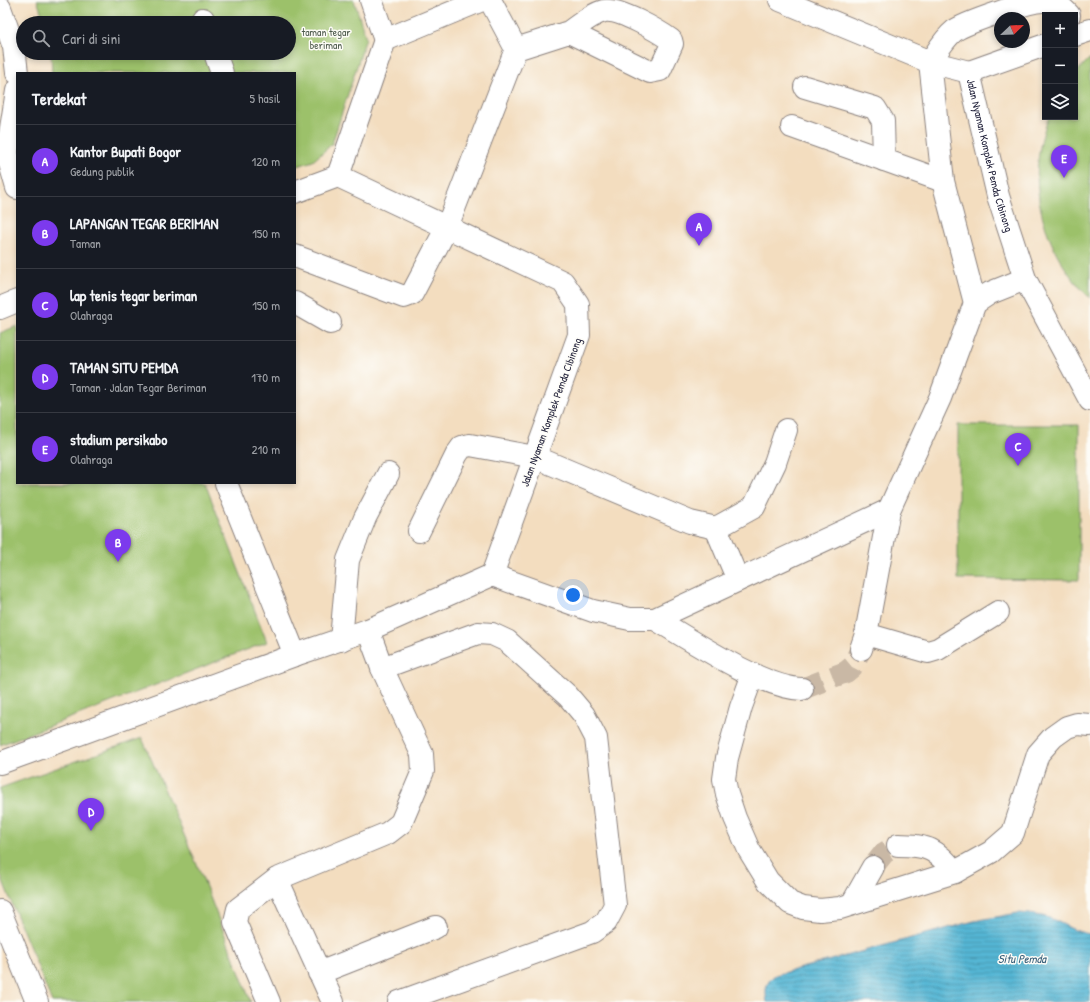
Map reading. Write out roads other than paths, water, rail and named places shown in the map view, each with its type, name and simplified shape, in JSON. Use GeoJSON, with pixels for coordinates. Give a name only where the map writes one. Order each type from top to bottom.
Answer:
{"type":"FeatureCollection","features":[{"type":"Feature","properties":{"kind":"main road"},"geometry":{"type":"LineString","coordinates":[[296,192],[338,176],[385,40],[371,0]]}},
{"type":"Feature","properties":{"kind":"main road"},"geometry":{"type":"LineString","coordinates":[[385,40],[482,0]]}},
{"type":"Feature","properties":{"kind":"main road"},"geometry":{"type":"LineString","coordinates":[[296,256],[404,297],[412,294],[447,226],[516,49],[490,0]]}},
{"type":"Feature","properties":{"kind":"main road","name":"Jalan Nyaman Komplek Pemda Cibinong"},"geometry":{"type":"LineString","coordinates":[[780,0],[930,62],[969,72],[998,196],[1025,278],[1090,400]]}},
{"type":"Feature","properties":{"kind":"main road"},"geometry":{"type":"LineString","coordinates":[[975,304],[943,181],[930,62],[956,30],[997,13],[1043,0],[1059,5],[1064,12]]}},
{"type":"Feature","properties":{"kind":"main road"},"geometry":{"type":"LineString","coordinates":[[0,8],[14,46],[17,72]]}},
{"type":"Feature","properties":{"kind":"main road"},"geometry":{"type":"LineString","coordinates":[[516,49],[569,32]]}},
{"type":"Feature","properties":{"kind":"main road"},"geometry":{"type":"LineString","coordinates":[[969,72],[1042,46]]}},
{"type":"Feature","properties":{"kind":"main road"},"geometry":{"type":"LineString","coordinates":[[217,60],[222,72]]}},
{"type":"Feature","properties":{"kind":"main road"},"geometry":{"type":"LineString","coordinates":[[805,87],[876,108],[883,121],[884,160]]}},
{"type":"Feature","properties":{"kind":"main road"},"geometry":{"type":"LineString","coordinates":[[16,96],[4,153],[16,185]]}},
{"type":"Feature","properties":{"kind":"main road"},"geometry":{"type":"LineString","coordinates":[[792,127],[943,181]]}},
{"type":"Feature","properties":{"kind":"main road","name":"Jalan Nyaman Komplek Pemda Cibinong"},"geometry":{"type":"LineString","coordinates":[[338,176],[447,226],[563,282],[578,304],[579,335],[492,575]]}},
{"type":"Feature","properties":{"kind":"main road"},"geometry":{"type":"LineString","coordinates":[[998,612],[938,649],[928,652],[864,642],[889,510],[940,398],[975,304],[990,293],[1025,278]]}},
{"type":"Feature","properties":{"kind":"main road"},"geometry":{"type":"LineString","coordinates":[[0,308],[16,301]]}},
{"type":"Feature","properties":{"kind":"main road"},"geometry":{"type":"LineString","coordinates":[[296,304],[330,323]]}},
{"type":"Feature","properties":{"kind":"main road"},"geometry":{"type":"LineString","coordinates":[[419,531],[462,447],[470,445],[535,457],[690,522],[716,528],[754,507],[775,463],[786,430]]}},
{"type":"Feature","properties":{"kind":"main road"},"geometry":{"type":"LineString","coordinates":[[341,640],[348,560],[365,518],[388,474]]}},
{"type":"Feature","properties":{"kind":"main road"},"geometry":{"type":"LineString","coordinates":[[226,484],[295,655]]}},
{"type":"Feature","properties":{"kind":"main road"},"geometry":{"type":"LineString","coordinates":[[0,763],[295,655],[368,630],[492,575],[592,612],[630,619],[655,619],[889,510]]}},
{"type":"Feature","properties":{"kind":"main road"},"geometry":{"type":"LineString","coordinates":[[716,528],[738,580]]}},
{"type":"Feature","properties":{"kind":"main road"},"geometry":{"type":"LineString","coordinates":[[655,619],[753,674],[783,686],[802,689]]}},
{"type":"Feature","properties":{"kind":"main road"},"geometry":{"type":"LineString","coordinates":[[269,1002],[235,922],[238,909],[247,900],[278,879],[388,833],[401,823],[423,770],[422,754],[382,668],[368,630]]}},
{"type":"Feature","properties":{"kind":"main road"},"geometry":{"type":"LineString","coordinates":[[382,668],[478,633],[492,634],[507,641],[568,696],[584,715],[596,738],[614,905],[606,922],[592,932],[399,1002]]}},
{"type":"Feature","properties":{"kind":"main road"},"geometry":{"type":"LineString","coordinates":[[753,674],[741,707],[727,758],[724,780],[735,818],[749,850],[768,881],[790,903],[803,908],[820,910],[840,908],[954,872],[991,852],[1013,833],[1038,754],[1052,737],[1067,727],[1077,724],[1090,725]]}},
{"type":"Feature","properties":{"kind":"main road"},"geometry":{"type":"LineString","coordinates":[[898,845],[917,845],[938,853],[954,872]]}},
{"type":"Feature","properties":{"kind":"main road"},"geometry":{"type":"LineString","coordinates":[[852,904],[873,867]]}},
{"type":"Feature","properties":{"kind":"main road"},"geometry":{"type":"LineString","coordinates":[[278,879],[319,973],[334,1002]]}},
{"type":"Feature","properties":{"kind":"main road"},"geometry":{"type":"LineString","coordinates":[[0,911],[36,1002]]}},
{"type":"Feature","properties":{"kind":"main road"},"geometry":{"type":"LineString","coordinates":[[319,973],[436,927]]}},
{"type":"Feature","properties":{"kind":"water","name":"Situ Pemda"},"geometry":{"type":"Polygon","coordinates":[[[1018,913],[1052,919],[1075,930],[1090,934],[1090,1002],[767,1002],[766,987],[775,975],[974,921],[1018,913]]]}},
{"type":"Feature","properties":{"kind":"tunnel"},"geometry":{"type":"LineString","coordinates":[[802,689],[846,672],[852,667],[861,649]]}},
{"type":"Feature","properties":{"kind":"tunnel"},"geometry":{"type":"LineString","coordinates":[[873,867],[884,853],[898,845]]}},
{"type":"Feature","properties":{"kind":"place","name":"stadium persikabo"},"geometry":{"type":"Point","coordinates":[1064,178]}},
{"type":"Feature","properties":{"kind":"place","name":"Kantor Bupati Bogor"},"geometry":{"type":"Point","coordinates":[699,246]}},
{"type":"Feature","properties":{"kind":"place","name":"lap tenis tegar beriman"},"geometry":{"type":"Point","coordinates":[1018,466]}},
{"type":"Feature","properties":{"kind":"place","name":"LAPANGAN TEGAR BERIMAN"},"geometry":{"type":"Point","coordinates":[118,562]}},
{"type":"Feature","properties":{"kind":"place","name":"TAMAN SITU PEMDA"},"geometry":{"type":"Point","coordinates":[91,831]}},
{"type":"Feature","properties":{"kind":"park label","name":"taman tegar beriman"},"geometry":{"type":"Point","coordinates":[326,38]}}]}
